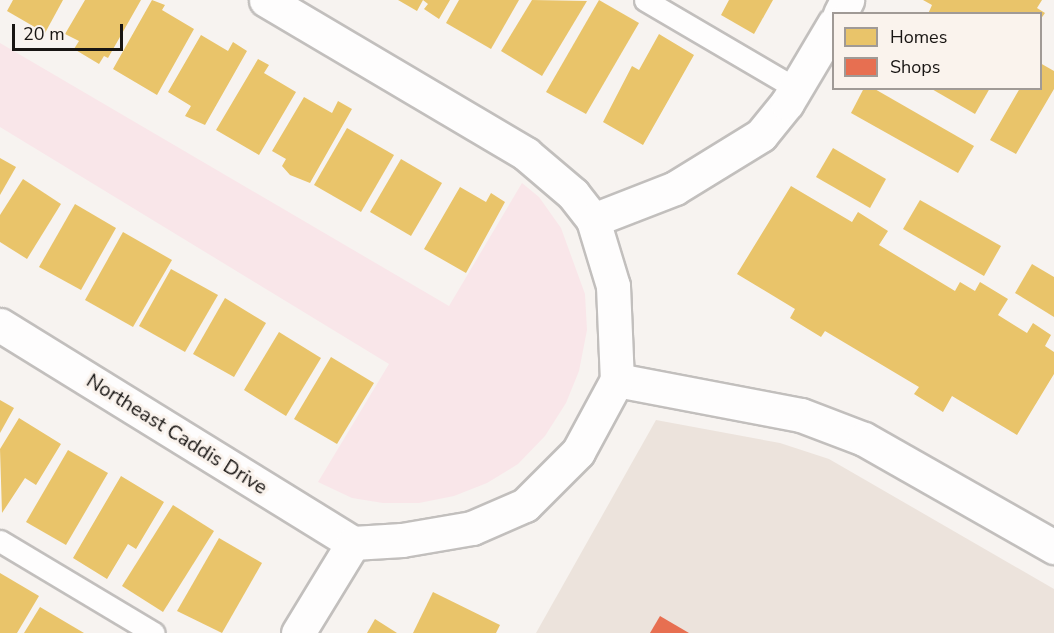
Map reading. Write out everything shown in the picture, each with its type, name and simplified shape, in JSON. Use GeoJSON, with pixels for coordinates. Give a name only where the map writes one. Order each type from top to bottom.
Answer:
{"type":"FeatureCollection","features":[{"type":"Feature","properties":{"kind":"street"},"geometry":{"type":"LineString","coordinates":[[266,0],[526,154],[573,194],[593,220],[613,286],[617,380],[578,452],[525,505],[472,528],[402,540],[353,543],[298,633]]}},
{"type":"Feature","properties":{"kind":"street"},"geometry":{"type":"LineString","coordinates":[[593,220],[675,188],[729,157],[761,135],[797,89],[832,28]]}},
{"type":"Feature","properties":{"kind":"street","name":"Northeast Caddis Drive"},"geometry":{"type":"LineString","coordinates":[[0,326],[353,543]]}},
{"type":"Feature","properties":{"kind":"street"},"geometry":{"type":"LineString","coordinates":[[617,380],[801,415],[864,439],[1054,547]]}},
{"type":"Feature","properties":{"kind":"lane"},"geometry":{"type":"LineString","coordinates":[[645,0],[797,89]]}},
{"type":"Feature","properties":{"kind":"lane"},"geometry":{"type":"LineString","coordinates":[[0,541],[154,633]]}},
{"type":"Feature","properties":{"kind":"shaded area"},"geometry":{"type":"Polygon","coordinates":[[[0,43],[449,306],[522,183],[539,197],[561,228],[585,294],[587,330],[579,371],[566,403],[545,436],[518,464],[487,483],[454,496],[419,503],[383,503],[352,498],[318,482],[389,364],[0,127],[0,43]]]}},
{"type":"Feature","properties":{"kind":"shaded area"},"geometry":{"type":"Polygon","coordinates":[[[656,420],[780,443],[829,459],[1054,589],[1054,633],[536,633],[656,420]]]}},
{"type":"Feature","properties":{"kind":"building: Homes"},"geometry":{"type":"Polygon","coordinates":[[[13,0],[63,0],[45,33],[7,11],[13,0]]]}},
{"type":"Feature","properties":{"kind":"building: Homes"},"geometry":{"type":"Polygon","coordinates":[[[85,0],[141,0],[108,58],[104,56],[99,64],[74,49],[79,41],[65,34],[85,0]]]}},
{"type":"Feature","properties":{"kind":"building: Homes"},"geometry":{"type":"Polygon","coordinates":[[[152,0],[165,5],[162,10],[194,29],[157,95],[113,69],[152,0]]]}},
{"type":"Feature","properties":{"kind":"building: Homes"},"geometry":{"type":"Polygon","coordinates":[[[398,0],[423,0],[417,11],[398,0]]]}},
{"type":"Feature","properties":{"kind":"building: Homes"},"geometry":{"type":"Polygon","coordinates":[[[423,0],[450,0],[439,19],[424,9],[428,4],[423,0]]]}},
{"type":"Feature","properties":{"kind":"building: Homes"},"geometry":{"type":"Polygon","coordinates":[[[459,0],[519,0],[491,49],[446,23],[459,0]]]}},
{"type":"Feature","properties":{"kind":"building: Homes"},"geometry":{"type":"Polygon","coordinates":[[[532,0],[587,1],[542,76],[501,51],[532,0]]]}},
{"type":"Feature","properties":{"kind":"building: Homes"},"geometry":{"type":"Polygon","coordinates":[[[599,0],[639,23],[586,114],[546,92],[599,0]]]}},
{"type":"Feature","properties":{"kind":"building: Homes"},"geometry":{"type":"Polygon","coordinates":[[[729,0],[773,0],[754,34],[721,15],[729,0]]]}},
{"type":"Feature","properties":{"kind":"building: Homes"},"geometry":{"type":"Polygon","coordinates":[[[923,0],[1042,0],[1037,8],[1045,13],[1042,17],[1042,12],[929,12],[932,5],[923,0]]]}},
{"type":"Feature","properties":{"kind":"building: Homes"},"geometry":{"type":"Polygon","coordinates":[[[659,34],[694,55],[643,145],[603,122],[632,66],[639,70],[659,34]]]}},
{"type":"Feature","properties":{"kind":"building: Homes"},"geometry":{"type":"Polygon","coordinates":[[[201,35],[228,51],[233,42],[247,51],[205,125],[185,116],[191,106],[168,92],[201,35]]]}},
{"type":"Feature","properties":{"kind":"building: Homes"},"geometry":{"type":"Polygon","coordinates":[[[258,59],[269,65],[264,73],[296,92],[259,155],[216,130],[258,59]]]}},
{"type":"Feature","properties":{"kind":"building: Homes"},"geometry":{"type":"Polygon","coordinates":[[[1042,64],[1054,71],[1054,89],[1016,154],[990,140],[1019,90],[1042,90],[1042,64]]]}},
{"type":"Feature","properties":{"kind":"building: Homes"},"geometry":{"type":"Polygon","coordinates":[[[863,90],[876,90],[974,146],[958,173],[851,113],[863,90]]]}},
{"type":"Feature","properties":{"kind":"building: Homes"},"geometry":{"type":"Polygon","coordinates":[[[933,90],[989,90],[975,114],[933,90]]]}},
{"type":"Feature","properties":{"kind":"building: Homes"},"geometry":{"type":"Polygon","coordinates":[[[304,97],[332,113],[338,101],[352,109],[310,183],[290,175],[282,166],[286,159],[272,151],[304,97]]]}},
{"type":"Feature","properties":{"kind":"building: Homes"},"geometry":{"type":"Polygon","coordinates":[[[347,128],[394,155],[361,212],[314,185],[347,128]]]}},
{"type":"Feature","properties":{"kind":"building: Homes"},"geometry":{"type":"Polygon","coordinates":[[[833,148],[886,179],[870,208],[816,177],[833,148]]]}},
{"type":"Feature","properties":{"kind":"building: Homes"},"geometry":{"type":"Polygon","coordinates":[[[0,158],[16,167],[0,195],[0,158]]]}},
{"type":"Feature","properties":{"kind":"building: Homes"},"geometry":{"type":"Polygon","coordinates":[[[401,159],[442,183],[411,236],[370,212],[401,159]]]}},
{"type":"Feature","properties":{"kind":"building: Homes"},"geometry":{"type":"Polygon","coordinates":[[[23,179],[61,204],[27,259],[0,242],[0,215],[23,179]]]}},
{"type":"Feature","properties":{"kind":"building: Homes"},"geometry":{"type":"Polygon","coordinates":[[[791,186],[852,222],[858,212],[888,231],[879,245],[955,291],[960,282],[975,291],[980,282],[1008,299],[998,315],[1027,333],[1033,323],[1051,335],[1045,346],[1054,352],[1054,374],[1017,435],[952,396],[943,412],[914,394],[919,387],[825,331],[821,337],[790,318],[795,309],[737,274],[791,186]]]}},
{"type":"Feature","properties":{"kind":"building: Homes"},"geometry":{"type":"Polygon","coordinates":[[[460,187],[486,202],[491,193],[505,202],[466,273],[424,249],[460,187]]]}},
{"type":"Feature","properties":{"kind":"building: Homes"},"geometry":{"type":"Polygon","coordinates":[[[920,200],[1001,246],[984,276],[903,229],[920,200]]]}},
{"type":"Feature","properties":{"kind":"building: Homes"},"geometry":{"type":"Polygon","coordinates":[[[75,204],[116,228],[81,290],[39,267],[75,204]]]}},
{"type":"Feature","properties":{"kind":"building: Homes"},"geometry":{"type":"Polygon","coordinates":[[[123,232],[172,260],[133,327],[85,300],[123,232]]]}},
{"type":"Feature","properties":{"kind":"building: Homes"},"geometry":{"type":"Polygon","coordinates":[[[1032,264],[1054,277],[1054,317],[1015,293],[1032,264]]]}},
{"type":"Feature","properties":{"kind":"building: Homes"},"geometry":{"type":"Polygon","coordinates":[[[171,269],[218,295],[185,352],[139,326],[171,269]]]}},
{"type":"Feature","properties":{"kind":"building: Homes"},"geometry":{"type":"Polygon","coordinates":[[[225,298],[266,323],[234,377],[193,354],[225,298]]]}},
{"type":"Feature","properties":{"kind":"building: Homes"},"geometry":{"type":"Polygon","coordinates":[[[279,332],[321,358],[286,416],[244,390],[279,332]]]}},
{"type":"Feature","properties":{"kind":"building: Homes"},"geometry":{"type":"Polygon","coordinates":[[[331,357],[374,383],[337,444],[294,419],[331,357]]]}},
{"type":"Feature","properties":{"kind":"building: Homes"},"geometry":{"type":"Polygon","coordinates":[[[0,400],[14,408],[0,433],[0,400]]]}},
{"type":"Feature","properties":{"kind":"building: Homes"},"geometry":{"type":"Polygon","coordinates":[[[19,418],[61,444],[36,485],[25,478],[2,513],[0,449],[19,418]]]}},
{"type":"Feature","properties":{"kind":"building: Homes"},"geometry":{"type":"Polygon","coordinates":[[[68,450],[108,473],[66,545],[26,522],[68,450]]]}},
{"type":"Feature","properties":{"kind":"building: Homes"},"geometry":{"type":"Polygon","coordinates":[[[121,476],[164,502],[136,549],[128,544],[107,579],[73,558],[121,476]]]}},
{"type":"Feature","properties":{"kind":"building: Homes"},"geometry":{"type":"Polygon","coordinates":[[[173,505],[214,531],[163,612],[122,586],[173,505]]]}},
{"type":"Feature","properties":{"kind":"building: Homes"},"geometry":{"type":"Polygon","coordinates":[[[219,538],[262,563],[222,633],[177,611],[219,538]]]}},
{"type":"Feature","properties":{"kind":"building: Homes"},"geometry":{"type":"Polygon","coordinates":[[[0,573],[39,596],[17,633],[0,633],[0,573]]]}},
{"type":"Feature","properties":{"kind":"building: Homes"},"geometry":{"type":"Polygon","coordinates":[[[433,592],[500,625],[496,633],[413,633],[433,592]]]}},
{"type":"Feature","properties":{"kind":"building: Homes"},"geometry":{"type":"Polygon","coordinates":[[[40,607],[84,633],[24,633],[40,607]]]}},
{"type":"Feature","properties":{"kind":"building: Homes"},"geometry":{"type":"Polygon","coordinates":[[[375,619],[397,633],[367,633],[375,619]]]}},
{"type":"Feature","properties":{"kind":"building: Shops"},"geometry":{"type":"Polygon","coordinates":[[[660,616],[689,633],[650,633],[660,616]]]}}]}
